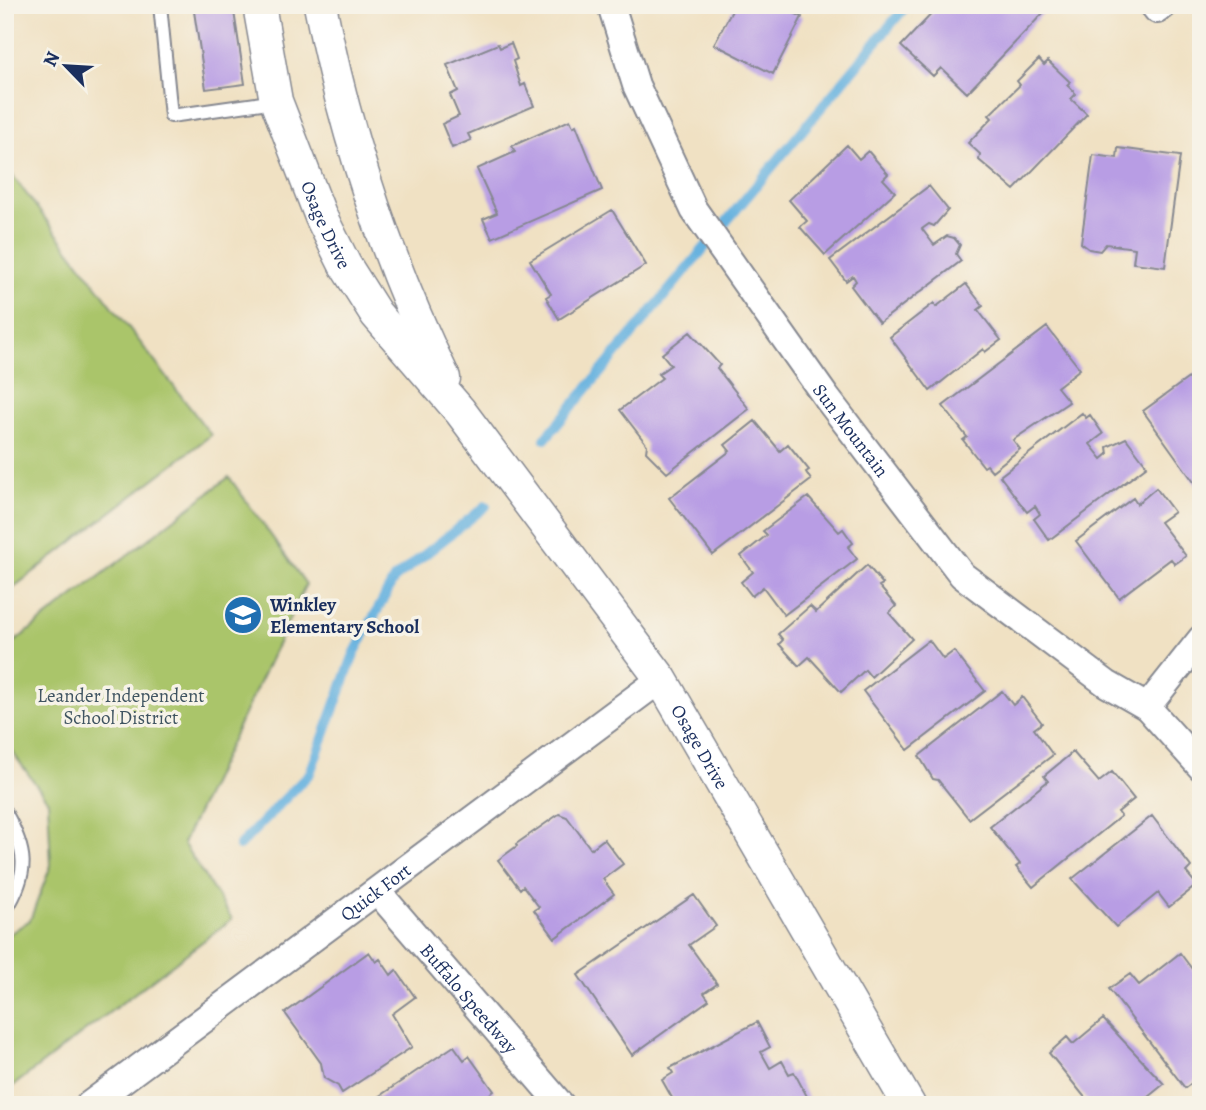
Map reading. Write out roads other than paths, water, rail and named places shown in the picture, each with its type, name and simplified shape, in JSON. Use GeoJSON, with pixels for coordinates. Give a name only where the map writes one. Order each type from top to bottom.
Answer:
{"type":"FeatureCollection","features":[{"type":"Feature","properties":{"kind":"street","name":"Osage Drive"},"geometry":{"type":"LineString","coordinates":[[259,5],[276,101],[321,218],[345,265],[376,314],[460,411],[661,679],[909,1105]]}},
{"type":"Feature","properties":{"kind":"street","name":"Osage Drive"},"geometry":{"type":"LineString","coordinates":[[320,5],[374,209],[421,330],[460,411]]}},
{"type":"Feature","properties":{"kind":"street","name":"Sun Mountain"},"geometry":{"type":"LineString","coordinates":[[611,5],[636,85],[694,209],[826,397],[962,575],[1107,684],[1147,708],[1201,767]]}},
{"type":"Feature","properties":{"kind":"street"},"geometry":{"type":"LineString","coordinates":[[1153,5],[1157,10],[1163,5]]}},
{"type":"Feature","properties":{"kind":"street"},"geometry":{"type":"LineString","coordinates":[[1147,708],[1201,639]]}},
{"type":"Feature","properties":{"kind":"street","name":"Quick Fort"},"geometry":{"type":"LineString","coordinates":[[89,1105],[661,679]]}},
{"type":"Feature","properties":{"kind":"street","name":"Buffalo Speedway"},"geometry":{"type":"LineString","coordinates":[[378,892],[561,1105]]}},
{"type":"Feature","properties":{"kind":"lane"},"geometry":{"type":"LineString","coordinates":[[160,5],[171,116],[276,101]]}},
{"type":"Feature","properties":{"kind":"lane"},"geometry":{"type":"LineString","coordinates":[[5,812],[17,832],[25,866],[17,892],[5,911]]}},
{"type":"Feature","properties":{"kind":"waterway"},"geometry":{"type":"LineString","coordinates":[[545,439],[907,5]]}},
{"type":"Feature","properties":{"kind":"waterway"},"geometry":{"type":"LineString","coordinates":[[239,846],[310,773],[354,654],[394,579],[486,506]]}},
{"type":"Feature","properties":{"kind":"place","name":"Winkley Elementary School"},"geometry":{"type":"Point","coordinates":[243,615]}},
{"type":"Feature","properties":{"kind":"park label","name":"Leander Independent School District"},"geometry":{"type":"Point","coordinates":[121,706]}}]}
